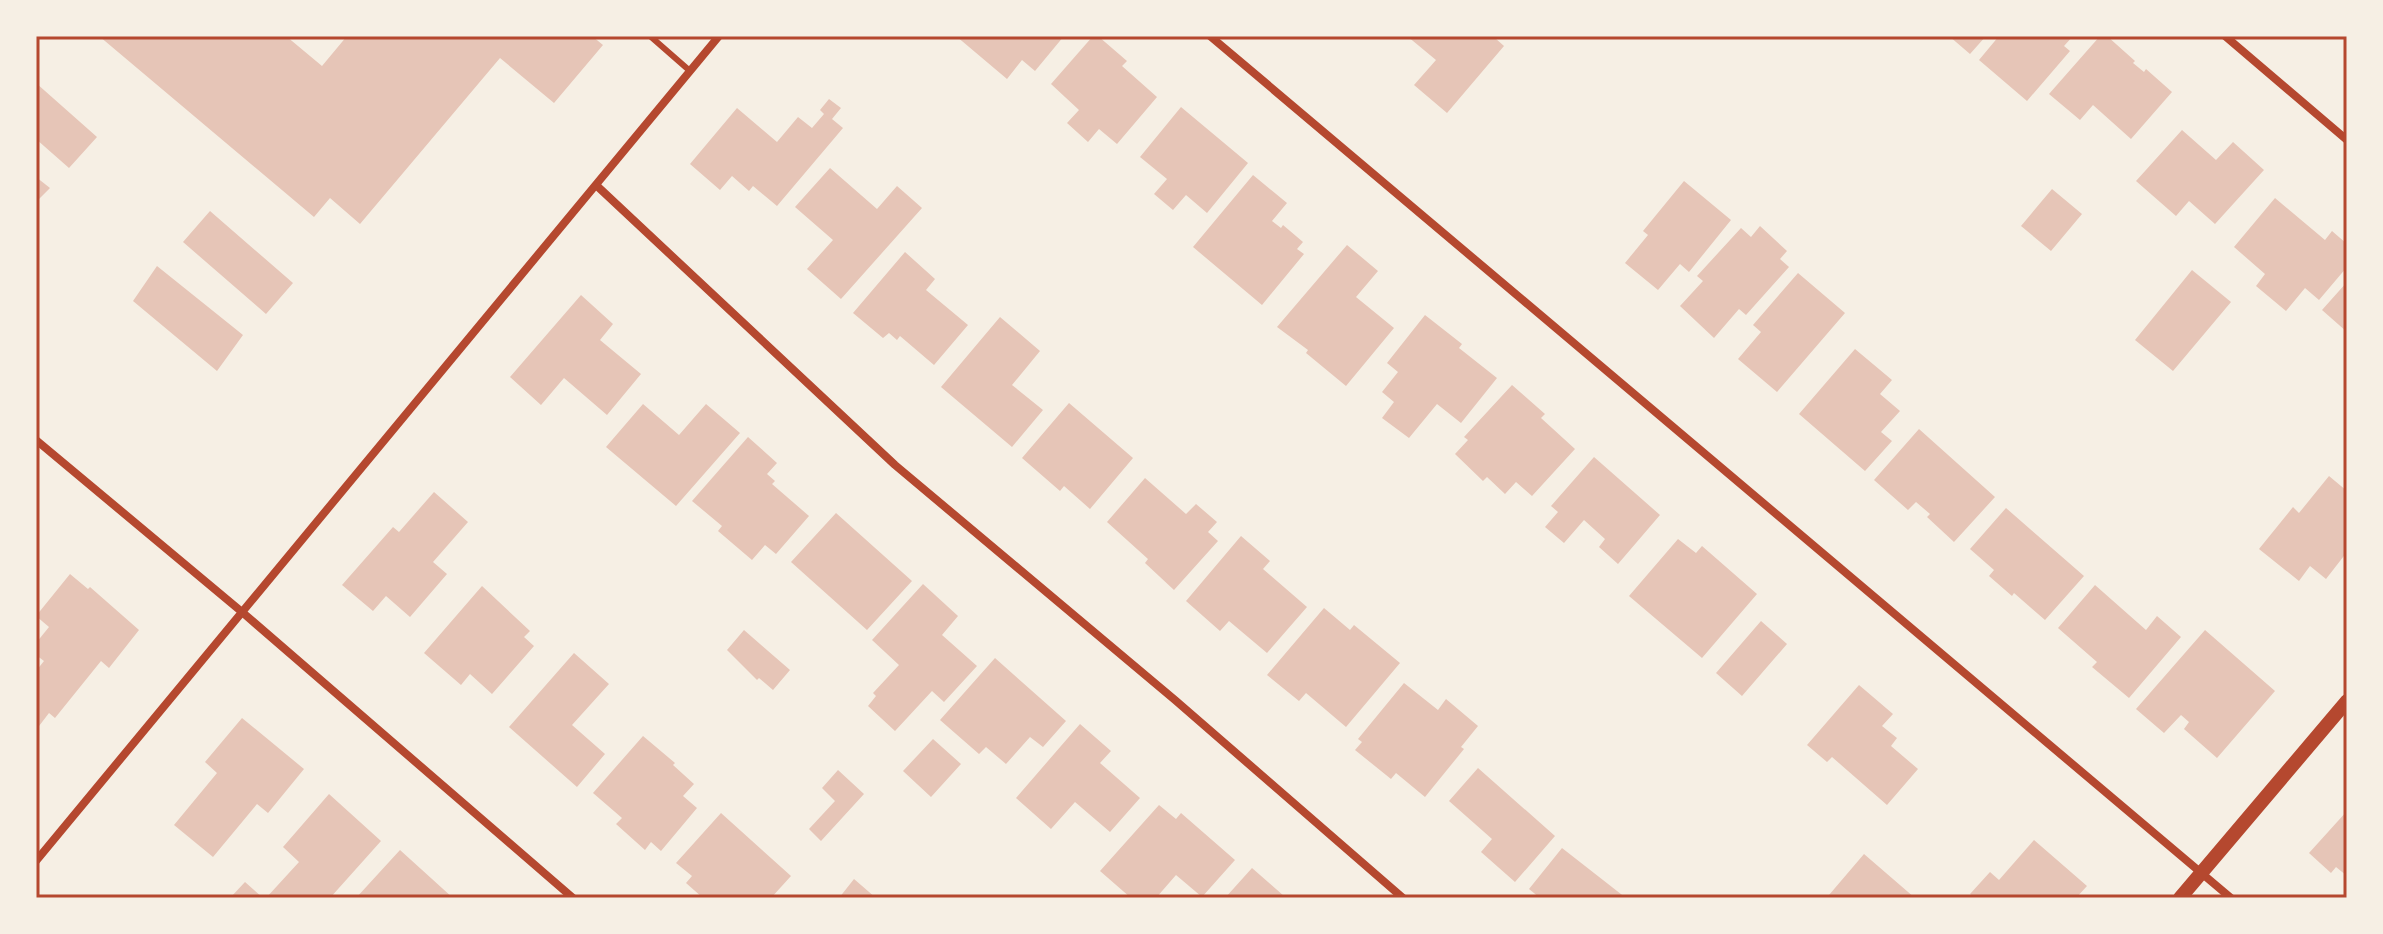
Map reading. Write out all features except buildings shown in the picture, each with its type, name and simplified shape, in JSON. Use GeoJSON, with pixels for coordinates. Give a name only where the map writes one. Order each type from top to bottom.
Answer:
{"type":"FeatureCollection","features":[{"type":"Feature","properties":{"kind":"street"},"geometry":{"type":"LineString","coordinates":[[36,861],[719,36]]}},
{"type":"Feature","properties":{"kind":"street"},"geometry":{"type":"LineString","coordinates":[[1210,36],[2231,898]]}},
{"type":"Feature","properties":{"kind":"street"},"geometry":{"type":"LineString","coordinates":[[2225,36],[2347,140]]}},
{"type":"Feature","properties":{"kind":"street"},"geometry":{"type":"LineString","coordinates":[[596,185],[895,465],[1162,689],[1403,898]]}},
{"type":"Feature","properties":{"kind":"street"},"geometry":{"type":"LineString","coordinates":[[36,440],[242,612],[573,898]]}},
{"type":"Feature","properties":{"kind":"street"},"geometry":{"type":"LineString","coordinates":[[2180,898],[2347,701]]}},
{"type":"Feature","properties":{"kind":"lane"},"geometry":{"type":"LineString","coordinates":[[650,36],[690,71]]}}]}
